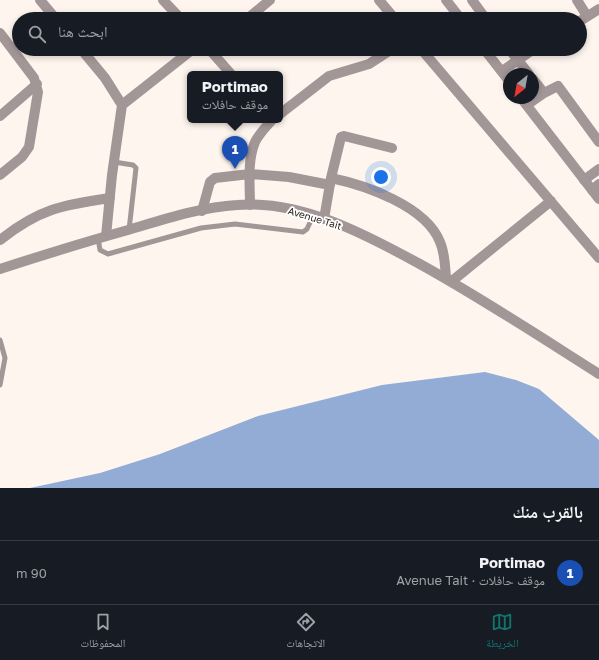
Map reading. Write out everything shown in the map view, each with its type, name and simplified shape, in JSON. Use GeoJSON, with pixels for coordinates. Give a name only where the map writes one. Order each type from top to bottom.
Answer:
{"type":"FeatureCollection","features":[{"type":"Feature","properties":{"kind":"street"},"geometry":{"type":"LineString","coordinates":[[40,0],[50,12]]}},
{"type":"Feature","properties":{"kind":"street"},"geometry":{"type":"LineString","coordinates":[[163,0],[174,12]]}},
{"type":"Feature","properties":{"kind":"street"},"geometry":{"type":"LineString","coordinates":[[255,12],[270,0]]}},
{"type":"Feature","properties":{"kind":"street"},"geometry":{"type":"LineString","coordinates":[[379,0],[389,12]]}},
{"type":"Feature","properties":{"kind":"street"},"geometry":{"type":"LineString","coordinates":[[446,0],[455,12]]}},
{"type":"Feature","properties":{"kind":"street"},"geometry":{"type":"LineString","coordinates":[[472,0],[481,12]]}},
{"type":"Feature","properties":{"kind":"street"},"geometry":{"type":"LineString","coordinates":[[577,0],[582,12]]}},
{"type":"Feature","properties":{"kind":"street"},"geometry":{"type":"LineString","coordinates":[[587,16],[599,9]]}},
{"type":"Feature","properties":{"kind":"street"},"geometry":{"type":"LineString","coordinates":[[0,33],[4,45],[12,54]]}},
{"type":"Feature","properties":{"kind":"street"},"geometry":{"type":"LineString","coordinates":[[0,175],[22,157],[29,147],[37,107],[37,84],[13,56]]}},
{"type":"Feature","properties":{"kind":"street"},"geometry":{"type":"LineString","coordinates":[[87,56],[105,78],[122,105],[110,198],[102,237]]}},
{"type":"Feature","properties":{"kind":"street"},"geometry":{"type":"LineString","coordinates":[[122,105],[184,56]]}},
{"type":"Feature","properties":{"kind":"street"},"geometry":{"type":"LineString","coordinates":[[215,56],[228,71]]}},
{"type":"Feature","properties":{"kind":"street"},"geometry":{"type":"LineString","coordinates":[[283,112],[329,76],[369,64],[381,56]]}},
{"type":"Feature","properties":{"kind":"street"},"geometry":{"type":"LineString","coordinates":[[427,56],[599,258]]}},
{"type":"Feature","properties":{"kind":"street"},"geometry":{"type":"LineString","coordinates":[[490,56],[502,71],[523,56]]}},
{"type":"Feature","properties":{"kind":"street"},"geometry":{"type":"LineString","coordinates":[[514,56],[524,68]]}},
{"type":"Feature","properties":{"kind":"street"},"geometry":{"type":"LineString","coordinates":[[0,116],[37,84]]}},
{"type":"Feature","properties":{"kind":"street"},"geometry":{"type":"LineString","coordinates":[[539,95],[558,86],[599,142]]}},
{"type":"Feature","properties":{"kind":"street"},"geometry":{"type":"LineString","coordinates":[[539,87],[544,93]]}},
{"type":"Feature","properties":{"kind":"street"},"geometry":{"type":"LineString","coordinates":[[526,104],[584,180],[596,187],[599,199]]}},
{"type":"Feature","properties":{"kind":"street"},"geometry":{"type":"LineString","coordinates":[[250,205],[250,174],[256,142],[270,123]]}},
{"type":"Feature","properties":{"kind":"street"},"geometry":{"type":"LineString","coordinates":[[324,219],[330,181],[342,136],[392,148]]}},
{"type":"Feature","properties":{"kind":"street"},"geometry":{"type":"LineString","coordinates":[[584,180],[599,168]]}},
{"type":"Feature","properties":{"kind":"street"},"geometry":{"type":"LineString","coordinates":[[202,211],[212,180],[250,174],[330,181],[376,193],[406,206],[421,216],[440,240],[449,280],[551,201]]}},
{"type":"Feature","properties":{"kind":"street"},"geometry":{"type":"LineString","coordinates":[[0,240],[24,221],[54,209],[110,198]]}},
{"type":"Feature","properties":{"kind":"street","name":"Avenue Tait"},"geometry":{"type":"LineString","coordinates":[[0,268],[102,237],[202,211],[236,205],[271,206],[324,219],[355,230],[449,280],[599,374]]}},
{"type":"Feature","properties":{"kind":"lane"},"geometry":{"type":"LineString","coordinates":[[114,162],[133,165],[136,168],[129,230]]}},
{"type":"Feature","properties":{"kind":"lane"},"geometry":{"type":"LineString","coordinates":[[102,237],[100,250],[108,254],[201,228],[235,224],[303,232],[307,229],[313,216]]}},
{"type":"Feature","properties":{"kind":"lane"},"geometry":{"type":"LineString","coordinates":[[0,340],[5,358],[0,385]]}},
{"type":"Feature","properties":{"kind":"water"},"geometry":{"type":"Polygon","coordinates":[[[485,372],[516,380],[539,389],[599,440],[599,488],[30,488],[100,473],[160,454],[258,416],[382,385],[485,372]]]}},
{"type":"Feature","properties":{"kind":"place","name":"Portimao"},"geometry":{"type":"Point","coordinates":[235,169]}}]}
